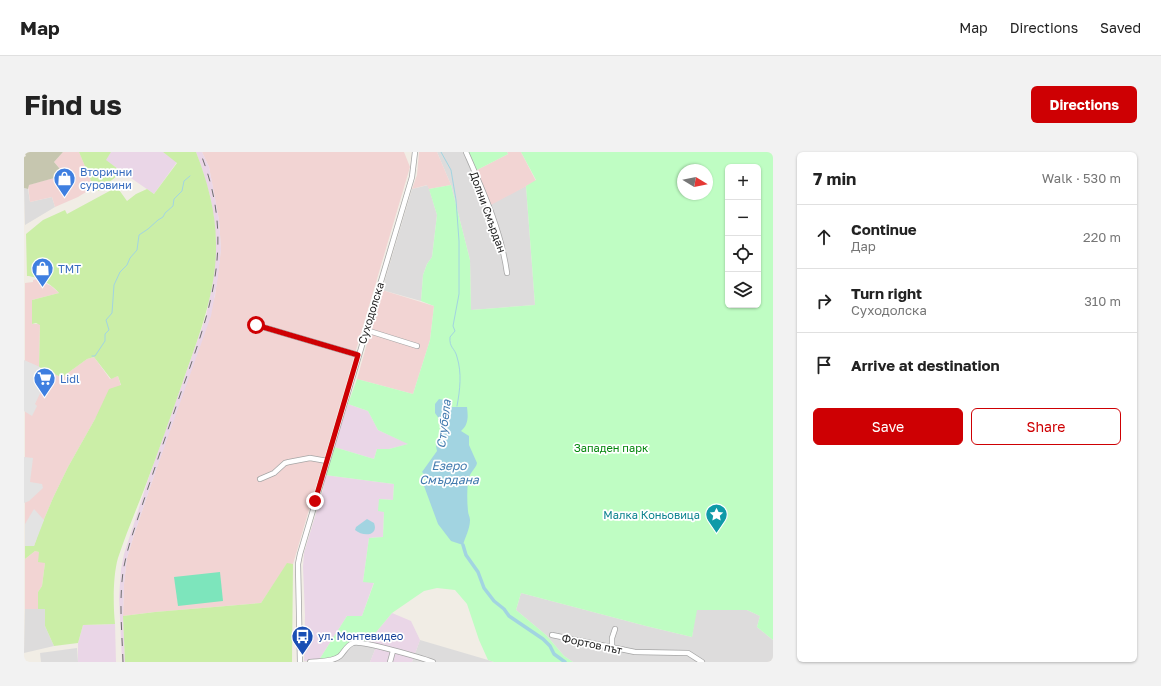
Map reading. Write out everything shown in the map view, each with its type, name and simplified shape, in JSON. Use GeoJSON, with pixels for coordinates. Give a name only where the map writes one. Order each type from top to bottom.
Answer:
{"type":"FeatureCollection","features":[{"type":"Feature","properties":{"kind":"street","name":"Суходолска"},"geometry":{"type":"LineString","coordinates":[[300,662],[298,564],[304,538],[412,177],[415,152]]}},
{"type":"Feature","properties":{"kind":"street","name":"Долни Смърдан"},"geometry":{"type":"LineString","coordinates":[[466,152],[489,206],[501,240],[507,273]]}},
{"type":"Feature","properties":{"kind":"street"},"geometry":{"type":"LineString","coordinates":[[256,325],[358,355]]}},
{"type":"Feature","properties":{"kind":"street"},"geometry":{"type":"LineString","coordinates":[[366,330],[409,342],[417,346]]}},
{"type":"Feature","properties":{"kind":"street"},"geometry":{"type":"LineString","coordinates":[[260,479],[274,473],[285,463],[310,458],[327,461]]}},
{"type":"Feature","properties":{"kind":"street"},"geometry":{"type":"LineString","coordinates":[[612,648],[612,638],[615,629]]}},
{"type":"Feature","properties":{"kind":"street","name":"Фортов път"},"geometry":{"type":"LineString","coordinates":[[552,635],[635,652],[688,653],[702,662]]}},
{"type":"Feature","properties":{"kind":"street"},"geometry":{"type":"LineString","coordinates":[[310,662],[328,661],[336,658],[348,645],[354,643],[415,656],[433,662]]}},
{"type":"Feature","properties":{"kind":"street"},"geometry":{"type":"LineString","coordinates":[[390,662],[393,651]]}},
{"type":"Feature","properties":{"kind":"shaded area"},"geometry":{"type":"Polygon","coordinates":[[[24,152],[63,152],[54,162],[65,175],[29,185],[28,189],[24,188],[24,157],[26,156],[24,152]]]}},
{"type":"Feature","properties":{"kind":"shaded area"},"geometry":{"type":"Polygon","coordinates":[[[63,152],[79,152],[94,187],[78,197],[55,207],[52,197],[30,202],[28,185],[65,175],[54,162],[63,152]]]}},
{"type":"Feature","properties":{"kind":"shaded area"},"geometry":{"type":"Polygon","coordinates":[[[111,152],[163,152],[177,162],[154,194],[105,160],[111,152]]]}},
{"type":"Feature","properties":{"kind":"shaded area"},"geometry":{"type":"Polygon","coordinates":[[[196,152],[202,152],[209,167],[219,220],[221,249],[218,277],[211,316],[153,479],[127,558],[124,584],[123,616],[125,662],[122,662],[119,597],[121,569],[124,554],[149,477],[206,316],[213,279],[216,243],[214,219],[210,196],[196,152]]]}},
{"type":"Feature","properties":{"kind":"shaded area"},"geometry":{"type":"Polygon","coordinates":[[[202,152],[404,152],[410,167],[293,564],[287,564],[261,603],[123,616],[124,584],[127,558],[215,296],[221,249],[219,220],[209,167],[202,152]]]}},
{"type":"Feature","properties":{"kind":"shaded area"},"geometry":{"type":"Polygon","coordinates":[[[419,152],[437,152],[451,185],[429,189],[427,185],[412,189],[417,175],[419,152]]]}},
{"type":"Feature","properties":{"kind":"shaded area"},"geometry":{"type":"Polygon","coordinates":[[[437,152],[463,152],[487,206],[526,186],[535,305],[471,310],[470,260],[451,185],[437,152]]]}},
{"type":"Feature","properties":{"kind":"shaded area"},"geometry":{"type":"Polygon","coordinates":[[[507,152],[521,152],[536,181],[489,206],[475,171],[508,154],[507,152]]]}},
{"type":"Feature","properties":{"kind":"shaded area"},"geometry":{"type":"Polygon","coordinates":[[[428,185],[437,215],[432,257],[427,264],[423,275],[421,301],[382,290],[412,189],[428,185]]]}},
{"type":"Feature","properties":{"kind":"shaded area"},"geometry":{"type":"Polygon","coordinates":[[[24,188],[28,189],[30,202],[52,197],[55,207],[25,225],[24,188]]]}},
{"type":"Feature","properties":{"kind":"shaded area"},"geometry":{"type":"Polygon","coordinates":[[[37,279],[51,286],[59,293],[32,300],[32,324],[40,324],[39,367],[63,378],[87,359],[94,357],[110,379],[118,376],[121,386],[95,419],[68,467],[53,498],[34,546],[25,546],[25,283],[33,282],[33,280],[37,279]]]}},
{"type":"Feature","properties":{"kind":"shaded area"},"geometry":{"type":"Polygon","coordinates":[[[382,290],[434,306],[430,340],[413,394],[357,379],[382,290]]]}},
{"type":"Feature","properties":{"kind":"shaded area"},"geometry":{"type":"Polygon","coordinates":[[[24,360],[40,367],[40,369],[53,376],[50,382],[46,381],[35,404],[37,406],[32,416],[24,411],[24,360]]]}},
{"type":"Feature","properties":{"kind":"shaded area"},"geometry":{"type":"Polygon","coordinates":[[[348,404],[368,411],[378,430],[409,444],[389,449],[377,449],[374,459],[334,447],[348,404]]]}},
{"type":"Feature","properties":{"kind":"shaded area"},"geometry":{"type":"Polygon","coordinates":[[[24,457],[33,458],[30,482],[42,484],[43,488],[29,501],[24,503],[24,457]]]}},
{"type":"Feature","properties":{"kind":"shaded area"},"geometry":{"type":"Polygon","coordinates":[[[325,475],[394,484],[393,500],[379,499],[384,512],[383,537],[369,538],[363,582],[374,582],[362,616],[347,616],[319,660],[304,661],[304,553],[323,490],[325,475]]]}},
{"type":"Feature","properties":{"kind":"shaded area"},"geometry":{"type":"Polygon","coordinates":[[[34,509],[44,520],[34,546],[25,546],[25,524],[34,509]]]}},
{"type":"Feature","properties":{"kind":"shaded area"},"geometry":{"type":"Polygon","coordinates":[[[35,551],[39,552],[45,563],[42,586],[38,592],[38,609],[25,609],[25,559],[35,551]]]}},
{"type":"Feature","properties":{"kind":"shaded area"},"geometry":{"type":"Polygon","coordinates":[[[521,593],[692,637],[696,610],[747,610],[760,616],[757,627],[773,640],[773,662],[573,662],[564,656],[546,635],[516,610],[521,593]]]}},
{"type":"Feature","properties":{"kind":"shaded area"},"geometry":{"type":"Polygon","coordinates":[[[25,609],[45,609],[45,626],[54,646],[24,653],[25,609]]]}},
{"type":"Feature","properties":{"kind":"shaded area"},"geometry":{"type":"Polygon","coordinates":[[[392,613],[411,621],[420,640],[412,662],[370,662],[376,647],[367,643],[392,613]]]}},
{"type":"Feature","properties":{"kind":"shaded area"},"geometry":{"type":"Polygon","coordinates":[[[115,624],[116,662],[78,662],[78,643],[83,625],[115,624]]]}},
{"type":"Feature","properties":{"kind":"shaded area"},"geometry":{"type":"Polygon","coordinates":[[[420,640],[488,660],[494,662],[412,662],[420,640]]]}},
{"type":"Feature","properties":{"kind":"shaded area"},"geometry":{"type":"Polygon","coordinates":[[[353,642],[376,647],[370,662],[302,662],[329,659],[353,642]]]}},
{"type":"Feature","properties":{"kind":"shaded area"},"geometry":{"type":"Polygon","coordinates":[[[77,648],[78,662],[41,662],[40,653],[77,648]]]}},
{"type":"Feature","properties":{"kind":"green space"},"geometry":{"type":"Polygon","coordinates":[[[79,152],[111,152],[106,160],[122,172],[98,191],[92,183],[79,152]]]}},
{"type":"Feature","properties":{"kind":"green space"},"geometry":{"type":"Polygon","coordinates":[[[163,152],[196,152],[204,174],[213,208],[216,231],[215,261],[210,297],[194,349],[155,461],[118,558],[114,590],[115,624],[83,625],[78,643],[54,646],[45,626],[45,609],[38,609],[38,592],[42,586],[45,563],[38,562],[39,552],[35,551],[25,559],[25,546],[34,546],[53,498],[68,467],[95,419],[109,389],[121,385],[118,376],[111,379],[94,357],[87,359],[63,378],[39,367],[40,325],[36,323],[32,324],[32,300],[59,293],[53,287],[44,282],[31,276],[27,276],[26,234],[43,220],[65,210],[67,214],[117,187],[127,201],[136,194],[147,189],[154,194],[177,163],[163,152]]]}},
{"type":"Feature","properties":{"kind":"green space"},"geometry":{"type":"Polygon","coordinates":[[[468,152],[507,152],[508,154],[475,171],[468,152]]]}},
{"type":"Feature","properties":{"kind":"green space","name":"Западен парк"},"geometry":{"type":"Polygon","coordinates":[[[521,152],[773,152],[773,640],[757,627],[760,616],[747,610],[697,610],[692,637],[521,593],[516,610],[546,635],[564,656],[573,662],[494,662],[488,660],[479,640],[467,604],[455,590],[437,588],[424,591],[392,613],[367,643],[358,641],[337,656],[319,660],[347,616],[362,616],[374,583],[363,582],[369,538],[383,537],[384,512],[378,511],[379,499],[393,500],[394,484],[325,475],[334,447],[374,459],[377,449],[389,449],[408,444],[378,430],[368,411],[348,404],[357,379],[413,394],[430,340],[434,306],[421,301],[423,275],[427,264],[432,257],[437,215],[429,189],[451,185],[470,260],[471,310],[535,305],[526,186],[536,180],[521,152]]]}},
{"type":"Feature","properties":{"kind":"green space"},"geometry":{"type":"Polygon","coordinates":[[[287,563],[293,564],[292,662],[125,662],[123,616],[261,603],[287,563]]]}},
{"type":"Feature","properties":{"kind":"green space"},"geometry":{"type":"Polygon","coordinates":[[[220,572],[223,601],[178,606],[174,577],[220,572]]]}},
{"type":"Feature","properties":{"kind":"water","name":"Езеро Смърдана"},"geometry":{"type":"Polygon","coordinates":[[[439,399],[444,400],[448,407],[467,407],[467,423],[461,431],[469,436],[469,445],[477,463],[468,482],[467,504],[470,523],[463,545],[451,541],[438,524],[424,486],[428,478],[422,472],[437,451],[436,446],[440,440],[443,429],[442,423],[435,413],[435,404],[439,399]]]}},
{"type":"Feature","properties":{"kind":"water"},"geometry":{"type":"Polygon","coordinates":[[[367,519],[374,523],[375,527],[372,533],[362,534],[355,530],[356,527],[367,519]]]}},
{"type":"Feature","properties":{"kind":"waterway","name":"Стубела"},"geometry":{"type":"LineString","coordinates":[[441,152],[451,170],[456,200],[459,241],[459,294],[453,326],[455,331],[450,337],[451,346],[456,354],[460,369],[460,388],[457,406]]}},
{"type":"Feature","properties":{"kind":"waterway"},"geometry":{"type":"LineString","coordinates":[[92,356],[95,356],[105,341],[105,334],[109,330],[106,320],[112,313],[114,285],[120,272],[127,265],[130,258],[137,250],[139,235],[163,217],[165,213],[173,206],[174,199],[182,191],[184,181],[190,176]]}},
{"type":"Feature","properties":{"kind":"waterway","name":"Стубела"},"geometry":{"type":"LineString","coordinates":[[463,545],[466,555],[478,572],[484,588],[494,601],[504,609],[509,616],[543,639],[550,646],[554,654],[565,662]]}},
{"type":"Feature","properties":{"kind":"railway"},"geometry":{"type":"LineString","coordinates":[[123,662],[121,594],[126,558],[143,502],[201,336],[215,277],[218,247],[217,217],[211,185],[200,152]]}},
{"type":"Feature","properties":{"kind":"place","name":"Вторични суровини"},"geometry":{"type":"Point","coordinates":[64,198]}},
{"type":"Feature","properties":{"kind":"place","name":"TMT"},"geometry":{"type":"Point","coordinates":[43,288]}},
{"type":"Feature","properties":{"kind":"place","name":"Lidl"},"geometry":{"type":"Point","coordinates":[44,398]}},
{"type":"Feature","properties":{"kind":"place","name":"Малка Коньовица"},"geometry":{"type":"Point","coordinates":[716,534]}},
{"type":"Feature","properties":{"kind":"place","name":"ул. Монтевидео"},"geometry":{"type":"Point","coordinates":[302,656]}},
{"type":"Feature","properties":{"kind":"route"},"geometry":{"type":"LineString","coordinates":[[256,325],[358,355],[315,501]]}}]}
